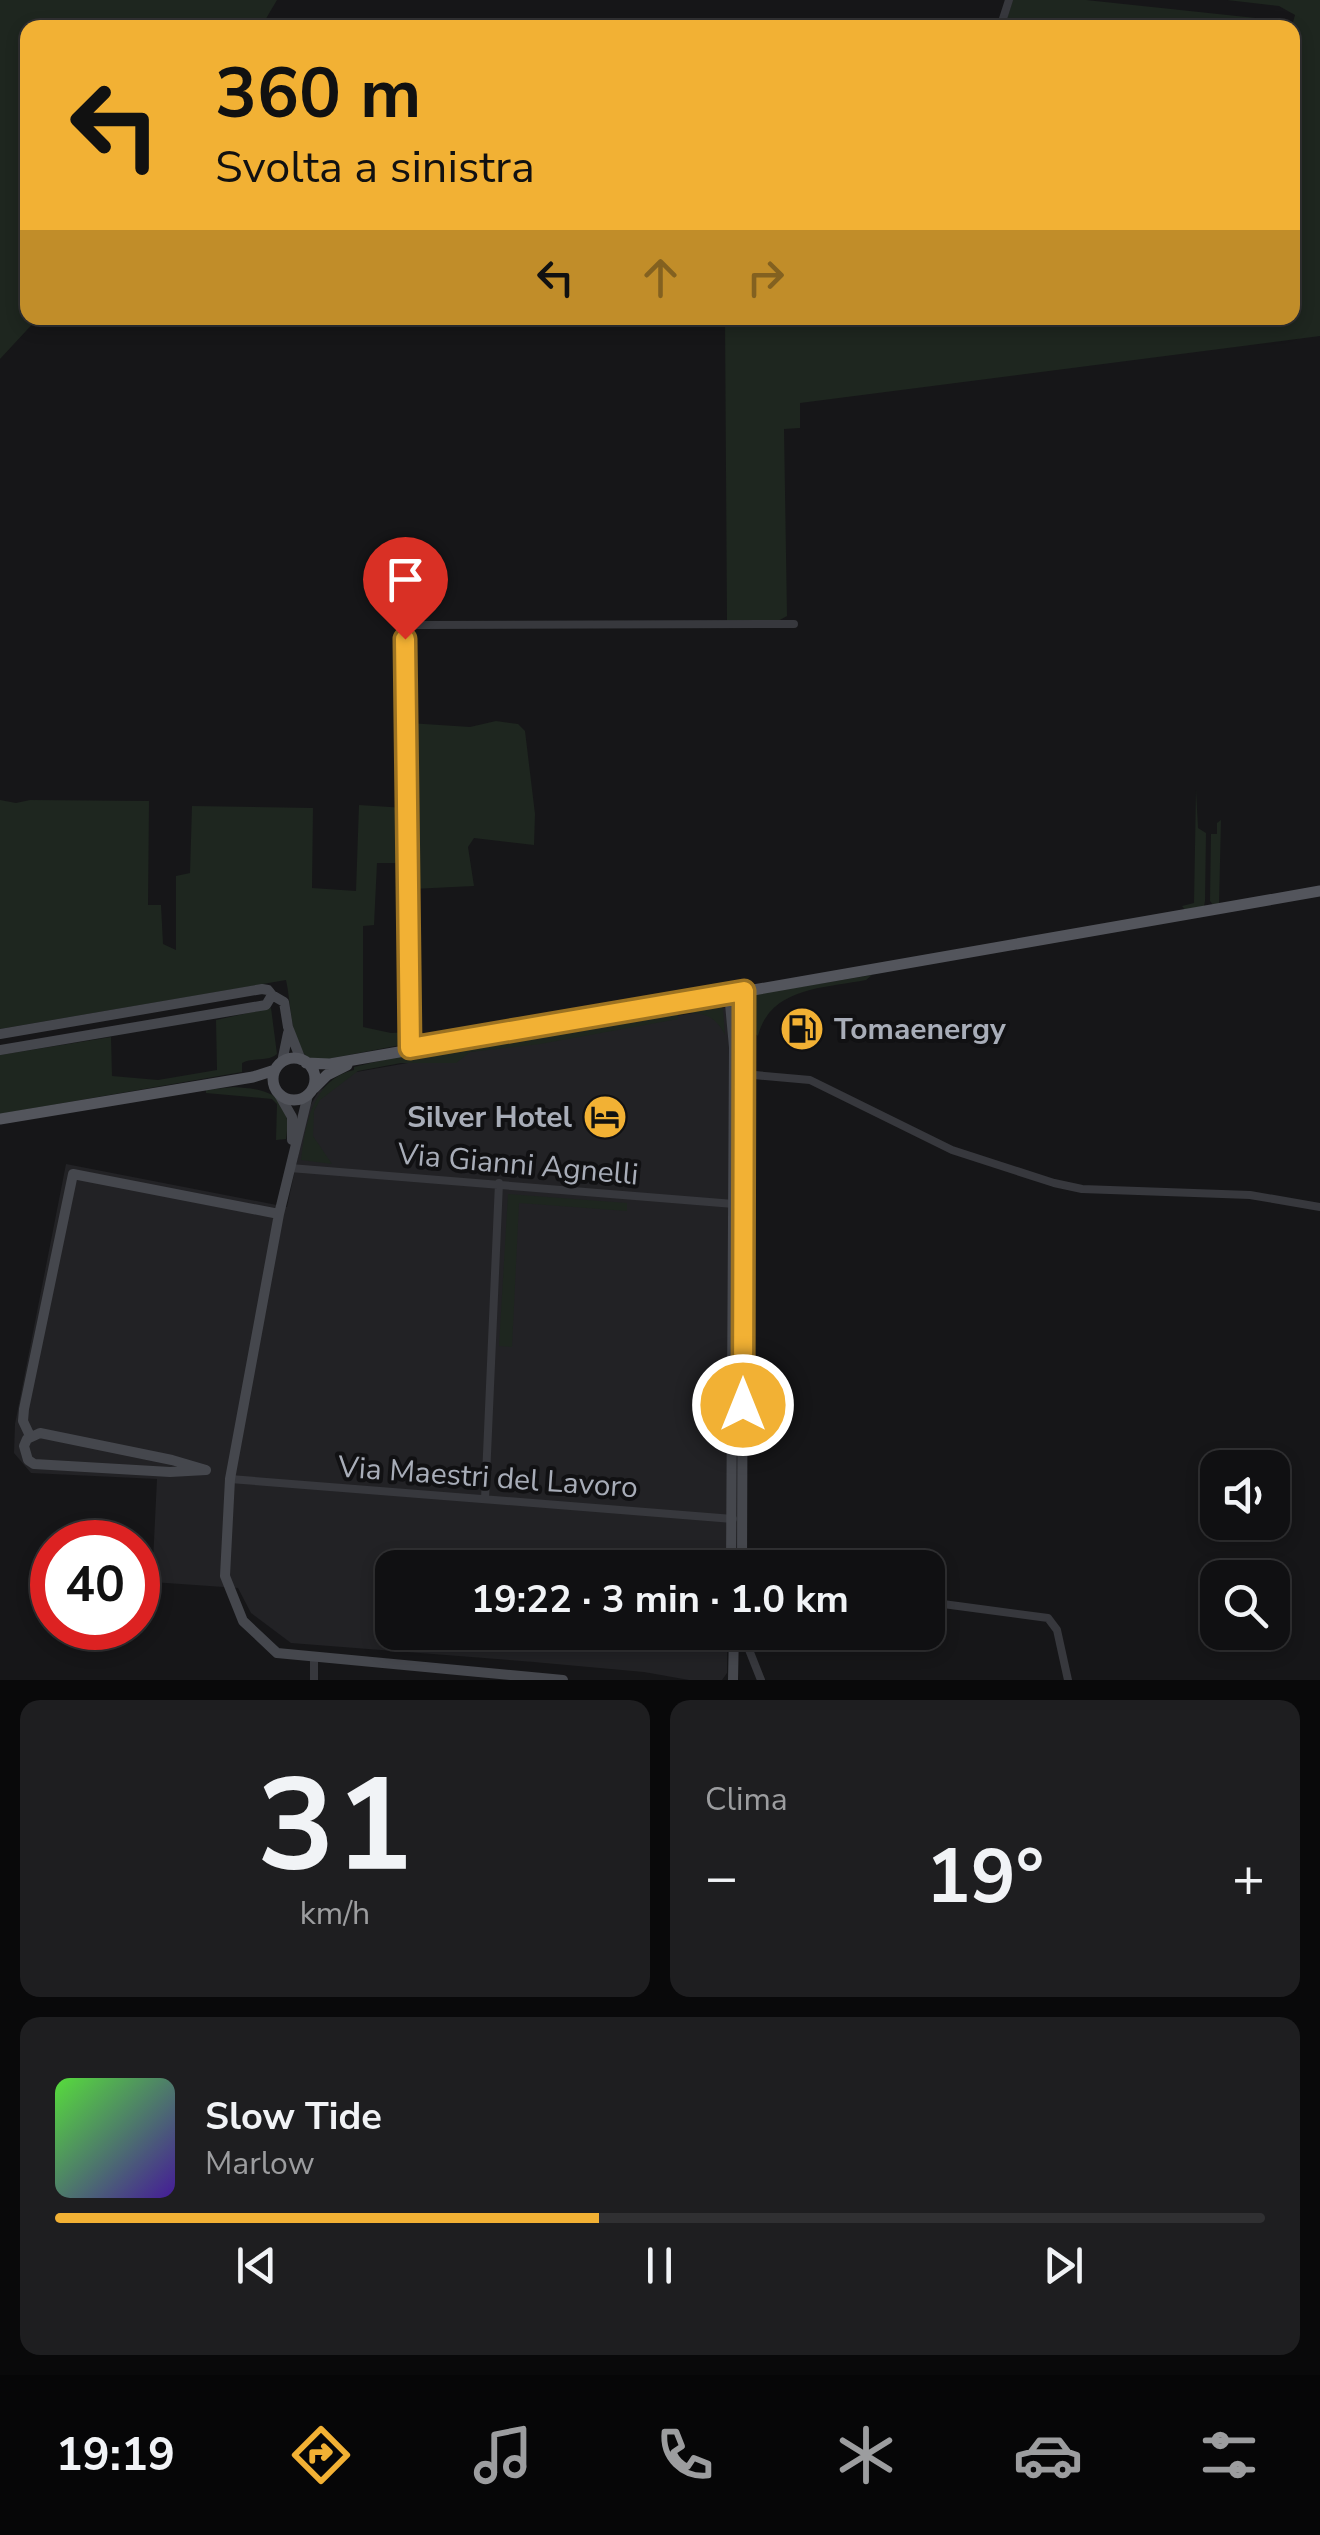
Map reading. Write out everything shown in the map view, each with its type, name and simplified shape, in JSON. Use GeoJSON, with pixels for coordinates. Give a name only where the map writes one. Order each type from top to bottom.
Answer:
{"type":"FeatureCollection","features":[{"type":"Feature","properties":{"kind":"main road"},"geometry":{"type":"LineString","coordinates":[[0,1119],[223,1082],[304,1061],[318,1066],[1320,891]]}},
{"type":"Feature","properties":{"kind":"main road"},"geometry":{"type":"LineString","coordinates":[[223,1082],[259,1086],[296,1100],[328,1075],[364,1058]]}},
{"type":"Feature","properties":{"kind":"main road"},"geometry":{"type":"LineString","coordinates":[[304,1061],[315,1078],[309,1093]]}},
{"type":"Feature","properties":{"kind":"main road"},"geometry":{"type":"LineString","coordinates":[[278,1066],[272,1081],[278,1094]]}},
{"type":"Feature","properties":{"kind":"street"},"geometry":{"type":"LineString","coordinates":[[410,1048],[407,628],[794,624]]}},
{"type":"Feature","properties":{"kind":"street"},"geometry":{"type":"LineString","coordinates":[[0,1034],[265,989],[284,1002],[288,1026],[304,1061]]}},
{"type":"Feature","properties":{"kind":"street"},"geometry":{"type":"LineString","coordinates":[[740,1550],[738,1204],[744,991]]}},
{"type":"Feature","properties":{"kind":"street"},"geometry":{"type":"LineString","coordinates":[[729,993],[739,1074]]}},
{"type":"Feature","properties":{"kind":"street"},"geometry":{"type":"LineString","coordinates":[[0,1050],[266,1005],[272,995]]}},
{"type":"Feature","properties":{"kind":"street"},"geometry":{"type":"LineString","coordinates":[[187,1002],[190,1018]]}},
{"type":"Feature","properties":{"kind":"street"},"geometry":{"type":"LineString","coordinates":[[66,1023],[68,1038]]}},
{"type":"Feature","properties":{"kind":"street"},"geometry":{"type":"LineString","coordinates":[[278,1066],[288,1026]]}},
{"type":"Feature","properties":{"kind":"street"},"geometry":{"type":"LineString","coordinates":[[739,1074],[810,1080],[952,1150],[1082,1189],[1250,1195],[1320,1208]]}},
{"type":"Feature","properties":{"kind":"street"},"geometry":{"type":"LineString","coordinates":[[309,1093],[279,1214],[231,1476],[225,1576],[242,1621],[278,1653],[563,1680]]}},
{"type":"Feature","properties":{"kind":"street"},"geometry":{"type":"LineString","coordinates":[[278,1094],[292,1121],[290,1167]]}},
{"type":"Feature","properties":{"kind":"street","name":"Via Gianni Agnelli"},"geometry":{"type":"LineString","coordinates":[[290,1167],[738,1204]]}},
{"type":"Feature","properties":{"kind":"street"},"geometry":{"type":"LineString","coordinates":[[30,1436],[23,1421],[24,1410],[72,1174],[279,1214]]}},
{"type":"Feature","properties":{"kind":"street"},"geometry":{"type":"LineString","coordinates":[[486,1500],[499,1183]]}},
{"type":"Feature","properties":{"kind":"street"},"geometry":{"type":"LineString","coordinates":[[206,1470],[170,1472],[34,1464],[24,1453],[24,1446],[30,1436],[40,1433],[172,1460],[231,1476]]}},
{"type":"Feature","properties":{"kind":"street","name":"Via Maestri del Lavoro"},"geometry":{"type":"LineString","coordinates":[[231,1476],[737,1518]]}},
{"type":"Feature","properties":{"kind":"street"},"geometry":{"type":"LineString","coordinates":[[733,1550],[737,1518]]}},
{"type":"Feature","properties":{"kind":"street"},"geometry":{"type":"LineString","coordinates":[[945,1604],[1048,1618],[1057,1630],[1068,1680]]}},
{"type":"Feature","properties":{"kind":"street"},"geometry":{"type":"LineString","coordinates":[[733,1680],[734,1650]]}},
{"type":"Feature","properties":{"kind":"street"},"geometry":{"type":"LineString","coordinates":[[749,1650],[761,1680]]}},
{"type":"Feature","properties":{"kind":"street"},"geometry":{"type":"LineString","coordinates":[[314,1658],[314,1680]]}},
{"type":"Feature","properties":{"kind":"shaded area"},"geometry":{"type":"Polygon","coordinates":[[[0,0],[277,0],[265,20],[20,20],[20,325],[32,325],[0,359],[0,0]]]}},
{"type":"Feature","properties":{"kind":"shaded area"},"geometry":{"type":"Polygon","coordinates":[[[1013,0],[1086,0],[1274,20],[1006,20],[1013,0]]]}},
{"type":"Feature","properties":{"kind":"shaded area"},"geometry":{"type":"Polygon","coordinates":[[[1227,0],[1320,0],[1320,336],[800,403],[800,428],[784,429],[787,616],[776,622],[727,622],[725,325],[1300,325],[1300,20],[1294,20],[1295,15],[1279,6],[1227,0]]]}},
{"type":"Feature","properties":{"kind":"shaded area"},"geometry":{"type":"Polygon","coordinates":[[[496,721],[518,724],[525,731],[535,814],[534,845],[474,838],[468,847],[474,886],[412,889],[409,723],[470,727],[496,721]]]}},
{"type":"Feature","properties":{"kind":"shaded area"},"geometry":{"type":"Polygon","coordinates":[[[1196,790],[1198,828],[1206,833],[1205,901],[1204,906],[1185,910],[1182,906],[1194,903],[1196,790]]]}},
{"type":"Feature","properties":{"kind":"shaded area"},"geometry":{"type":"Polygon","coordinates":[[[0,800],[149,801],[148,905],[161,905],[163,944],[176,950],[176,876],[190,873],[192,806],[313,808],[312,888],[356,891],[359,805],[405,808],[405,876],[403,863],[377,863],[374,925],[363,926],[363,1027],[407,1032],[406,1044],[312,1062],[295,1035],[286,980],[0,1029],[0,800]]]}},
{"type":"Feature","properties":{"kind":"shaded area"},"geometry":{"type":"Polygon","coordinates":[[[1221,820],[1219,904],[1214,906],[1210,901],[1211,834],[1217,834],[1217,823],[1221,820]]]}},
{"type":"Feature","properties":{"kind":"shaded area"},"geometry":{"type":"Polygon","coordinates":[[[872,975],[866,980],[817,988],[787,999],[764,1020],[758,1036],[751,1031],[752,995],[872,975]]]}},
{"type":"Feature","properties":{"kind":"shaded area"},"geometry":{"type":"Polygon","coordinates":[[[718,1001],[723,1009],[725,1035],[712,1018],[686,1013],[678,1014],[678,1019],[540,1044],[470,1052],[456,1063],[401,1063],[358,1071],[320,1100],[314,1111],[313,1136],[332,1164],[301,1160],[305,1132],[320,1093],[354,1067],[718,1001]]]}},
{"type":"Feature","properties":{"kind":"shaded area"},"geometry":{"type":"Polygon","coordinates":[[[750,1003],[745,1550],[375,1550],[375,1650],[291,1643],[251,1613],[238,1588],[160,1583],[160,1520],[155,1520],[157,1479],[31,1473],[14,1453],[15,1424],[66,1164],[287,1207],[308,1109],[319,1091],[345,1074],[750,1003]]]}},
{"type":"Feature","properties":{"kind":"shaded area"},"geometry":{"type":"Polygon","coordinates":[[[271,1008],[277,1054],[242,1063],[242,1072],[0,1114],[0,1055],[111,1037],[112,1076],[158,1080],[217,1070],[216,1020],[271,1008]]]}},
{"type":"Feature","properties":{"kind":"shaded area"},"geometry":{"type":"Polygon","coordinates":[[[234,1087],[259,1090],[276,1098],[286,1113],[286,1139],[276,1140],[277,1104],[272,1099],[206,1093],[234,1087]]]}},
{"type":"Feature","properties":{"kind":"shaded area"},"geometry":{"type":"Polygon","coordinates":[[[508,1194],[627,1203],[627,1211],[519,1203],[512,1347],[499,1346],[508,1194]]]}},
{"type":"Feature","properties":{"kind":"shaded area"},"geometry":{"type":"Polygon","coordinates":[[[381,1650],[727,1650],[727,1673],[722,1680],[689,1680],[381,1650]]]}},
{"type":"Feature","properties":{"kind":"place","name":"Tomaenergy"},"geometry":{"type":"Point","coordinates":[802,1029]}},
{"type":"Feature","properties":{"kind":"place","name":"Silver Hotel"},"geometry":{"type":"Point","coordinates":[605,1117]}},
{"type":"Feature","properties":{"kind":"route"},"geometry":{"type":"LineString","coordinates":[[405,639],[410,1048],[744,991],[743,1405]]}}]}
